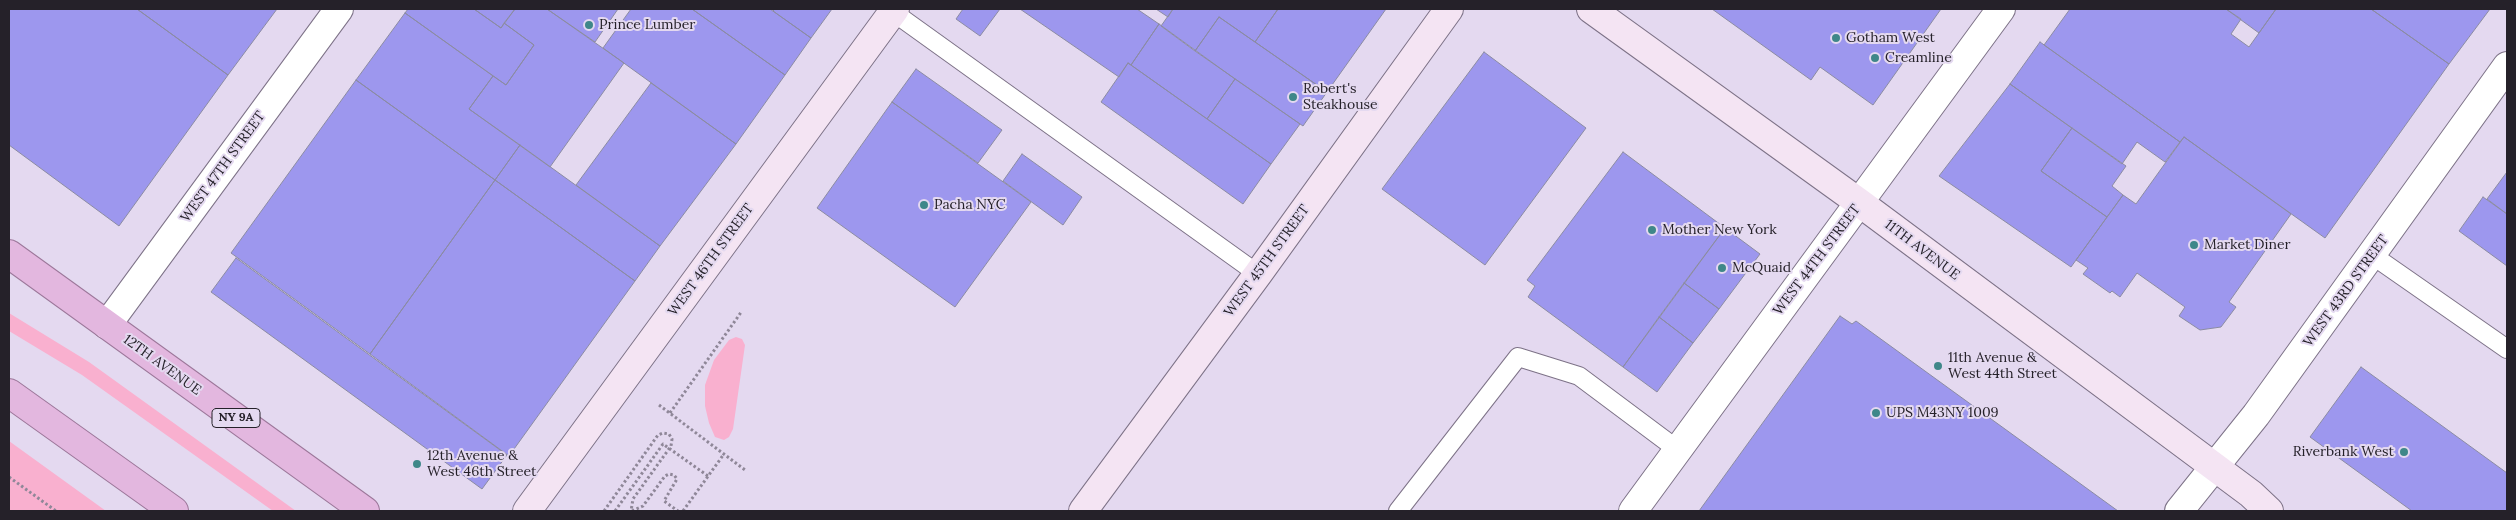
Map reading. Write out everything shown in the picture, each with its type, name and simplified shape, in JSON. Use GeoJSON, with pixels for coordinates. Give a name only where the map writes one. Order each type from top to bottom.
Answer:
{"type":"FeatureCollection","features":[{"type":"Feature","properties":{"kind":"highway","name":"12TH AVENUE"},"geometry":{"type":"LineString","coordinates":[[9,254],[365,511]]}},
{"type":"Feature","properties":{"kind":"highway"},"geometry":{"type":"LineString","coordinates":[[9,393],[174,511]]}},
{"type":"Feature","properties":{"kind":"main road","name":"WEST 45TH STREET"},"geometry":{"type":"LineString","coordinates":[[1083,511],[1258,274],[1449,9]]}},
{"type":"Feature","properties":{"kind":"main road","name":"11TH AVENUE"},"geometry":{"type":"LineString","coordinates":[[1591,9],[1860,203],[2260,502],[2286,511]]}},
{"type":"Feature","properties":{"kind":"main road","name":"WEST 46TH STREET"},"geometry":{"type":"LineString","coordinates":[[527,511],[894,10]]}},
{"type":"Feature","properties":{"kind":"street","name":"WEST 47TH STREET"},"geometry":{"type":"LineString","coordinates":[[107,325],[339,9]]}},
{"type":"Feature","properties":{"kind":"street","name":"WEST 44TH STREET"},"geometry":{"type":"LineString","coordinates":[[1633,511],[2001,9]]}},
{"type":"Feature","properties":{"kind":"street","name":"WEST 43RD STREET"},"geometry":{"type":"LineString","coordinates":[[2179,511],[2256,415],[2507,66]]}},
{"type":"Feature","properties":{"kind":"lane"},"geometry":{"type":"LineString","coordinates":[[894,10],[1258,274]]}},
{"type":"Feature","properties":{"kind":"lane"},"geometry":{"type":"LineString","coordinates":[[2372,255],[2507,349]]}},
{"type":"Feature","properties":{"kind":"lane"},"geometry":{"type":"LineString","coordinates":[[1398,511],[1518,357],[1579,376],[1678,450]]}},
{"type":"Feature","properties":{"kind":"path"},"geometry":{"type":"LineString","coordinates":[[670,413],[742,311]]}},
{"type":"Feature","properties":{"kind":"path"},"geometry":{"type":"LineString","coordinates":[[659,405],[745,470]]}},
{"type":"Feature","properties":{"kind":"path"},"geometry":{"type":"LineString","coordinates":[[604,511],[658,435],[663,433],[669,434],[672,438],[671,446],[633,499],[632,511],[643,506],[665,476],[674,475],[677,479],[676,484],[664,501],[678,511]]}},
{"type":"Feature","properties":{"kind":"path"},"geometry":{"type":"LineString","coordinates":[[614,511],[663,444],[708,476]]}},
{"type":"Feature","properties":{"kind":"path"},"geometry":{"type":"LineString","coordinates":[[683,511],[724,454]]}},
{"type":"Feature","properties":{"kind":"path"},"geometry":{"type":"LineString","coordinates":[[9,477],[56,511]]}},
{"type":"Feature","properties":{"kind":"shaded area"},"geometry":{"type":"Polygon","coordinates":[[[9,313],[89,362],[296,511],[273,511],[82,375],[9,331],[9,313]]]}},
{"type":"Feature","properties":{"kind":"shaded area"},"geometry":{"type":"Polygon","coordinates":[[[736,337],[742,339],[745,345],[733,429],[729,437],[724,440],[715,437],[709,423],[705,406],[705,385],[714,360],[729,340],[736,337]]]}},
{"type":"Feature","properties":{"kind":"shaded area"},"geometry":{"type":"Polygon","coordinates":[[[9,441],[106,511],[9,511],[9,441]]]}},
{"type":"Feature","properties":{"kind":"building"},"geometry":{"type":"Polygon","coordinates":[[[9,9],[137,9],[228,75],[119,226],[9,145],[9,9]]]}},
{"type":"Feature","properties":{"kind":"building"},"geometry":{"type":"Polygon","coordinates":[[[137,9],[277,9],[228,75],[137,9]]]}},
{"type":"Feature","properties":{"kind":"building"},"geometry":{"type":"Polygon","coordinates":[[[408,9],[474,9],[501,28],[504,23],[534,45],[506,85],[405,13],[408,9]]]}},
{"type":"Feature","properties":{"kind":"building"},"geometry":{"type":"Polygon","coordinates":[[[474,9],[515,9],[501,28],[474,9]]]}},
{"type":"Feature","properties":{"kind":"building"},"geometry":{"type":"Polygon","coordinates":[[[515,9],[547,9],[624,63],[550,167],[469,109],[493,76],[506,85],[534,45],[504,23],[515,9]]]}},
{"type":"Feature","properties":{"kind":"building","name":"Prince Lumber"},"geometry":{"type":"Polygon","coordinates":[[[547,9],[618,9],[595,42],[547,9]]]}},
{"type":"Feature","properties":{"kind":"building"},"geometry":{"type":"Polygon","coordinates":[[[631,9],[692,9],[785,75],[736,144],[603,48],[631,9]]]}},
{"type":"Feature","properties":{"kind":"building"},"geometry":{"type":"Polygon","coordinates":[[[692,9],[770,9],[811,38],[785,75],[692,9]]]}},
{"type":"Feature","properties":{"kind":"building"},"geometry":{"type":"Polygon","coordinates":[[[775,9],[832,9],[811,38],[773,11],[775,9]]]}},
{"type":"Feature","properties":{"kind":"building"},"geometry":{"type":"Polygon","coordinates":[[[963,9],[1000,9],[980,36],[956,19],[963,9]]]}},
{"type":"Feature","properties":{"kind":"building"},"geometry":{"type":"Polygon","coordinates":[[[1020,9],[1137,9],[1159,24],[1131,65],[1128,63],[1119,77],[1020,9]]]}},
{"type":"Feature","properties":{"kind":"building"},"geometry":{"type":"Polygon","coordinates":[[[1156,9],[1173,9],[1168,17],[1156,9]]]}},
{"type":"Feature","properties":{"kind":"building"},"geometry":{"type":"Polygon","coordinates":[[[1173,9],[1278,9],[1255,42],[1219,17],[1195,51],[1161,26],[1173,9]]]}},
{"type":"Feature","properties":{"kind":"building"},"geometry":{"type":"Polygon","coordinates":[[[1278,9],[1386,9],[1327,92],[1255,42],[1278,9]]]}},
{"type":"Feature","properties":{"kind":"building","name":"Gotham West"},"geometry":{"type":"Polygon","coordinates":[[[1712,9],[1941,9],[1873,105],[1820,67],[1811,80],[1712,9]]]}},
{"type":"Feature","properties":{"kind":"building"},"geometry":{"type":"Polygon","coordinates":[[[2070,9],[2226,9],[2241,19],[2231,34],[2249,47],[2276,9],[2371,9],[2449,64],[2325,238],[2184,137],[2180,142],[2044,45],[2070,9]]]}},
{"type":"Feature","properties":{"kind":"building"},"geometry":{"type":"Polygon","coordinates":[[[2226,9],[2276,9],[2259,33],[2226,9]]]}},
{"type":"Feature","properties":{"kind":"building"},"geometry":{"type":"Polygon","coordinates":[[[2371,9],[2490,9],[2449,64],[2371,9]]]}},
{"type":"Feature","properties":{"kind":"building"},"geometry":{"type":"Polygon","coordinates":[[[405,13],[493,76],[469,109],[520,145],[495,180],[356,80],[405,13]]]}},
{"type":"Feature","properties":{"kind":"building"},"geometry":{"type":"Polygon","coordinates":[[[1219,17],[1327,92],[1303,126],[1195,51],[1219,17]]]}},
{"type":"Feature","properties":{"kind":"building"},"geometry":{"type":"Polygon","coordinates":[[[1159,24],[1235,79],[1207,119],[1131,65],[1159,24]]]}},
{"type":"Feature","properties":{"kind":"building"},"geometry":{"type":"Polygon","coordinates":[[[2040,42],[2180,142],[2165,162],[2137,142],[2122,164],[2010,84],[2040,42]]]}},
{"type":"Feature","properties":{"kind":"building"},"geometry":{"type":"Polygon","coordinates":[[[1484,52],[1586,128],[1485,265],[1382,189],[1484,52]]]}},
{"type":"Feature","properties":{"kind":"building"},"geometry":{"type":"Polygon","coordinates":[[[1128,63],[1271,164],[1243,204],[1101,102],[1128,63]]]}},
{"type":"Feature","properties":{"kind":"building"},"geometry":{"type":"Polygon","coordinates":[[[916,69],[1002,130],[978,163],[892,102],[916,69]]]}},
{"type":"Feature","properties":{"kind":"building"},"geometry":{"type":"Polygon","coordinates":[[[1235,79],[1300,124],[1271,164],[1207,119],[1235,79]]]}},
{"type":"Feature","properties":{"kind":"building"},"geometry":{"type":"Polygon","coordinates":[[[356,80],[495,180],[370,354],[231,253],[356,80]]]}},
{"type":"Feature","properties":{"kind":"building"},"geometry":{"type":"Polygon","coordinates":[[[651,83],[736,144],[660,246],[576,185],[651,83]]]}},
{"type":"Feature","properties":{"kind":"building"},"geometry":{"type":"Polygon","coordinates":[[[2010,84],[2072,128],[2041,171],[2107,217],[2071,267],[1939,176],[2010,84]]]}},
{"type":"Feature","properties":{"kind":"building","name":"Pacha NYC"},"geometry":{"type":"Polygon","coordinates":[[[892,102],[1031,202],[955,307],[817,208],[892,102]]]}},
{"type":"Feature","properties":{"kind":"building"},"geometry":{"type":"Polygon","coordinates":[[[2072,128],[2126,166],[2112,186],[2123,195],[2107,217],[2041,171],[2072,128]]]}},
{"type":"Feature","properties":{"kind":"building"},"geometry":{"type":"Polygon","coordinates":[[[2184,137],[2291,214],[2229,302],[2236,307],[2221,327],[2200,330],[2179,316],[2185,307],[2137,273],[2120,297],[2112,291],[2110,293],[2083,274],[2088,268],[2076,260],[2123,195],[2136,204],[2184,137]]]}},
{"type":"Feature","properties":{"kind":"building"},"geometry":{"type":"Polygon","coordinates":[[[520,145],[660,246],[635,281],[495,180],[520,145]]]}},
{"type":"Feature","properties":{"kind":"building"},"geometry":{"type":"Polygon","coordinates":[[[1623,152],[1725,228],[1623,367],[1528,297],[1535,286],[1527,280],[1623,152]]]}},
{"type":"Feature","properties":{"kind":"building"},"geometry":{"type":"Polygon","coordinates":[[[1022,154],[1082,197],[1063,225],[1003,181],[1022,154]]]}},
{"type":"Feature","properties":{"kind":"building"},"geometry":{"type":"Polygon","coordinates":[[[2507,172],[2507,214],[2487,199],[2507,172]]]}},
{"type":"Feature","properties":{"kind":"building"},"geometry":{"type":"Polygon","coordinates":[[[495,180],[635,281],[509,456],[370,354],[495,180]]]}},
{"type":"Feature","properties":{"kind":"building"},"geometry":{"type":"Polygon","coordinates":[[[2483,197],[2507,214],[2507,266],[2459,231],[2483,197]]]}},
{"type":"Feature","properties":{"kind":"building","name":"McQuaid"},"geometry":{"type":"Polygon","coordinates":[[[1725,228],[1760,254],[1719,309],[1684,283],[1725,228]]]}},
{"type":"Feature","properties":{"kind":"building"},"geometry":{"type":"Polygon","coordinates":[[[236,258],[507,455],[482,489],[211,292],[236,258]]]}},
{"type":"Feature","properties":{"kind":"building"},"geometry":{"type":"Polygon","coordinates":[[[1684,283],[1719,309],[1693,343],[1659,317],[1684,283]]]}},
{"type":"Feature","properties":{"kind":"building","name":"UPS M43NY 1009"},"geometry":{"type":"Polygon","coordinates":[[[1840,316],[1852,324],[1856,321],[2118,511],[1699,511],[1840,316]]]}},
{"type":"Feature","properties":{"kind":"building"},"geometry":{"type":"Polygon","coordinates":[[[1659,317],[1693,343],[1657,392],[1623,367],[1659,317]]]}},
{"type":"Feature","properties":{"kind":"building","name":"Riverbank West"},"geometry":{"type":"Polygon","coordinates":[[[2361,367],[2507,473],[2507,511],[2412,511],[2310,437],[2361,367]]]}},
{"type":"Feature","properties":{"kind":"place","name":"Prince Lumber"},"geometry":{"type":"Point","coordinates":[589,25]}},
{"type":"Feature","properties":{"kind":"place","name":"Gotham West"},"geometry":{"type":"Point","coordinates":[1836,38]}},
{"type":"Feature","properties":{"kind":"place","name":"Creamline"},"geometry":{"type":"Point","coordinates":[1875,58]}},
{"type":"Feature","properties":{"kind":"place","name":"Robert's Steakhouse"},"geometry":{"type":"Point","coordinates":[1293,97]}},
{"type":"Feature","properties":{"kind":"place","name":"Pacha NYC"},"geometry":{"type":"Point","coordinates":[924,205]}},
{"type":"Feature","properties":{"kind":"place","name":"Mother New York"},"geometry":{"type":"Point","coordinates":[1652,230]}},
{"type":"Feature","properties":{"kind":"place","name":"Market Diner"},"geometry":{"type":"Point","coordinates":[2194,245]}},
{"type":"Feature","properties":{"kind":"place","name":"McQuaid"},"geometry":{"type":"Point","coordinates":[1722,268]}},
{"type":"Feature","properties":{"kind":"place","name":"11th Avenue & West 44th Street"},"geometry":{"type":"Point","coordinates":[1938,366]}},
{"type":"Feature","properties":{"kind":"place","name":"UPS M43NY 1009"},"geometry":{"type":"Point","coordinates":[1876,413]}},
{"type":"Feature","properties":{"kind":"place","name":"Riverbank West"},"geometry":{"type":"Point","coordinates":[2404,452]}},
{"type":"Feature","properties":{"kind":"place","name":"12th Avenue & West 46th Street"},"geometry":{"type":"Point","coordinates":[417,464]}}]}
